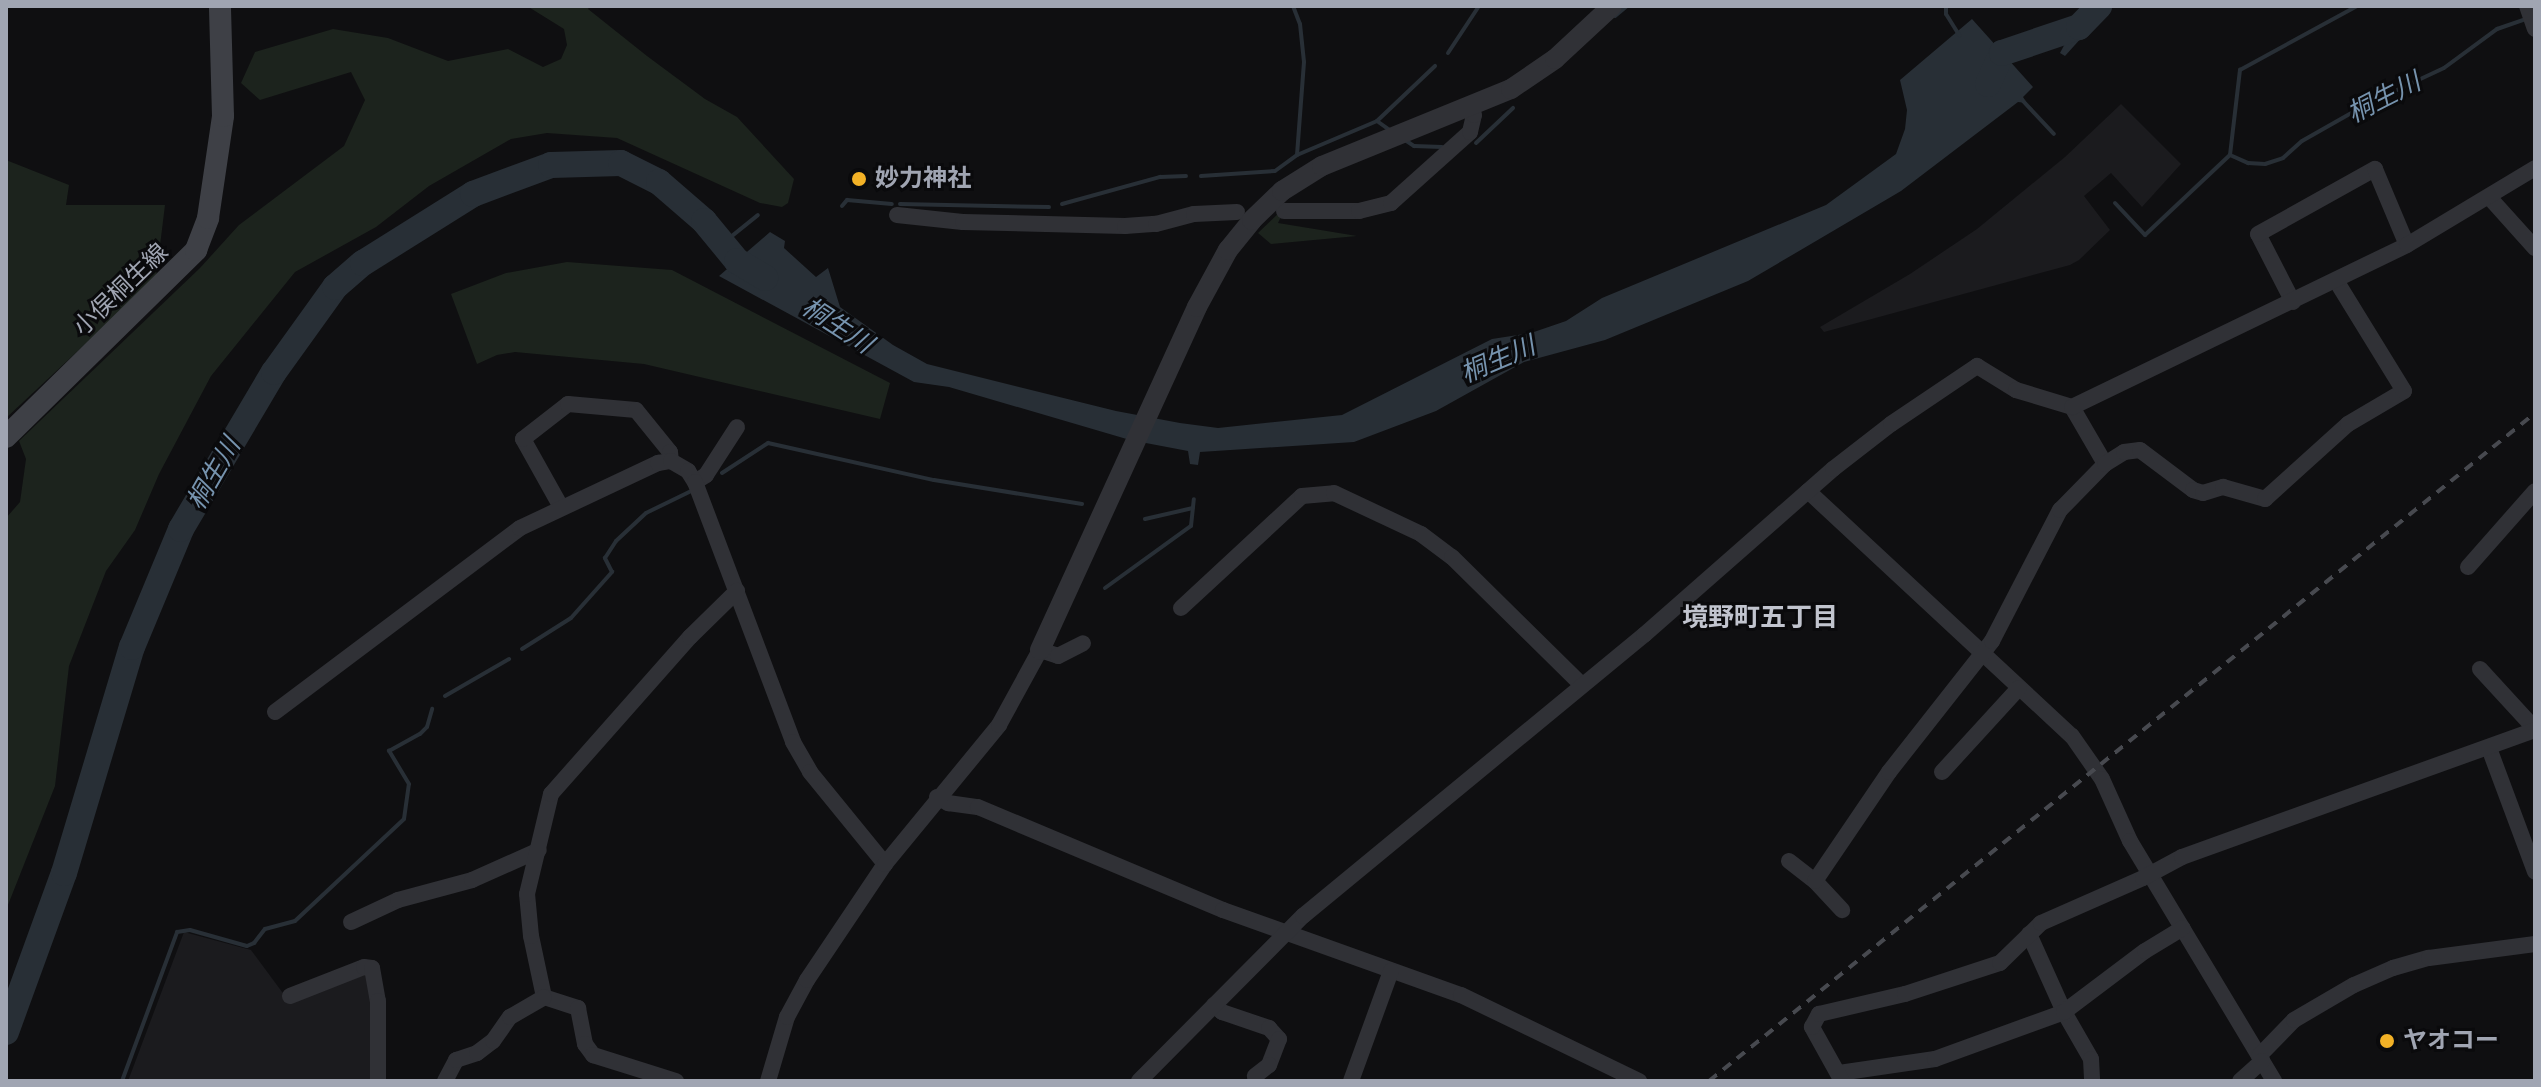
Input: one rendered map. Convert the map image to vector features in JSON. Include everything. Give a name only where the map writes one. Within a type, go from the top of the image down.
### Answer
[{"type":"main road","name":"小俣桐生線","points":[[6,437],[196,250],[208,218],[223,116],[220,6]]},
{"type":"street","points":[[768,1081],[787,1017],[807,980],[885,864],[999,725],[1040,650],[1197,307],[1228,250],[1269,203],[1303,177],[1350,152],[1471,105],[1532,76],[1612,6]]},
{"type":"street","points":[[2527,6],[2535,29]]},
{"type":"street","points":[[1284,211],[1359,211],[1391,203],[1470,132],[1474,115],[1471,105]]},
{"type":"street","points":[[1139,1081],[1287,933],[1808,491],[1891,424],[1977,366],[2029,396],[2072,407],[2213,336],[2337,282],[2407,245],[2535,168]]},
{"type":"street","points":[[2293,302],[2258,234],[2375,169],[2407,245]]},
{"type":"street","points":[[2489,197],[2535,248]]},
{"type":"street","points":[[897,215],[963,222],[1125,226],[1156,224],[1194,214],[1237,212]]},
{"type":"street","points":[[1815,881],[1889,772],[1983,653],[2060,510],[2105,464],[2124,452],[2140,450],[2193,490],[2203,493],[2223,487],[2265,499],[2272,496],[2348,424],[2404,391],[2337,282]]},
{"type":"street","points":[[561,507],[523,439],[568,404],[636,410],[670,452],[671,461]]},
{"type":"street","points":[[2072,407],[2105,464]]},
{"type":"street","points":[[695,482],[706,475],[737,427]]},
{"type":"street","points":[[275,712],[520,528],[561,507],[671,461],[683,467],[695,482],[799,753],[818,783],[885,864]]},
{"type":"street","points":[[1808,491],[1983,653],[2084,752],[2102,779],[2124,830],[2274,1081]]},
{"type":"street","points":[[2468,567],[2535,491]]},
{"type":"street","points":[[1181,608],[1302,496],[1334,493],[1421,534],[1452,557],[1582,685]]},
{"type":"street","points":[[544,997],[531,936],[527,894],[551,794],[690,637],[737,591]]},
{"type":"street","points":[[1040,650],[1064,655],[1083,643]]},
{"type":"street","points":[[2183,928],[2145,951],[2064,1012],[1935,1059],[1840,1077],[1812,1027],[1819,1014],[1905,994],[2000,963],[2029,934],[2058,914],[2150,875],[2182,857],[2535,730],[2480,669]]},
{"type":"street","points":[[1942,772],[2019,688]]},
{"type":"street","points":[[2489,748],[2535,872]]},
{"type":"street","points":[[937,797],[948,803],[978,807],[1223,910],[1461,995],[1639,1081]]},
{"type":"street","points":[[351,922],[398,900],[472,880],[539,850]]},
{"type":"street","points":[[1789,861],[1815,881],[1842,910]]},
{"type":"street","points":[[2029,934],[2064,1012],[2091,1059],[2092,1081]]},
{"type":"street","points":[[2240,1081],[2294,1020],[2354,985],[2393,968],[2429,958],[2535,944]]},
{"type":"street","points":[[290,996],[364,967],[372,968],[378,1001],[378,1081]]},
{"type":"street","points":[[1351,1081],[1391,971]]},
{"type":"street","points":[[445,1081],[456,1060],[477,1053],[493,1041],[510,1017],[544,997],[578,1008],[586,1048],[609,1062],[676,1081]]},
{"type":"street","points":[[1214,1005],[1222,1012],[1269,1028],[1279,1039],[1269,1065],[1255,1076]]},
{"type":"street","points":[[606,1081],[609,1062]]},
{"type":"shaded area","points":[[527,6],[590,6],[588,9],[647,56],[705,99],[737,117],[794,179],[788,203],[782,207],[760,203],[617,138],[547,133],[511,139],[429,186],[376,227],[295,272],[211,376],[159,474],[135,530],[106,571],[69,666],[55,786],[6,910],[6,518],[20,502],[26,459],[19,441],[200,268],[239,225],[344,146],[365,100],[351,72],[260,100],[241,83],[255,52],[333,29],[388,38],[448,61],[508,49],[543,67],[561,59],[567,45],[564,29]]},
{"type":"shaded area","points":[[2121,104],[2181,164],[2142,207],[2111,173],[2084,196],[2110,230],[2079,260],[1824,332],[1820,327],[1910,274],[1977,229],[2065,157]]},
{"type":"shaded area","points":[[6,160],[69,185],[66,205],[165,205],[156,278],[6,418]]},
{"type":"shaded area","points":[[1286,206],[1278,223],[1357,236],[1271,244],[1258,233]]},
{"type":"shaded area","points":[[567,262],[672,270],[890,383],[880,419],[644,364],[515,352],[497,355],[477,364],[451,294],[506,273]]},
{"type":"shaded area","points":[[184,932],[251,950],[288,1000],[363,972],[369,975],[375,999],[373,1081],[128,1081]]},
{"type":"water","points":[[2090,6],[2110,6],[2065,56],[2060,53]]},
{"type":"water","points":[[1972,19],[2033,87],[2023,97],[2027,103],[2018,102],[1901,191],[1748,281],[1605,340],[1524,362],[1436,411],[1354,442],[1200,452],[1198,465],[1190,464],[1188,451],[1130,440],[949,387],[914,382],[719,276],[770,232],[785,241],[784,248],[816,277],[828,268],[840,307],[893,345],[927,364],[1116,411],[1218,428],[1342,415],[1492,339],[1531,333],[1566,321],[1602,298],[1826,205],[1896,154],[1905,129],[1907,110],[1900,80]]},
{"type":"waterway","points":[[1293,6],[1300,24],[1304,62],[1297,155]]},
{"type":"waterway","points":[[1448,53],[1479,6]]},
{"type":"waterway","points":[[1615,16],[1627,6]]},
{"type":"waterway","points":[[1946,6],[1946,14],[1959,35]]},
{"type":"waterway","name":"桐生川","points":[[1988,84],[2002,53],[2079,27],[2099,6]]},
{"type":"waterway","points":[[2115,203],[2145,235],[2230,155],[2240,70],[2357,6]]},
{"type":"waterway","name":"桐生川","points":[[2230,155],[2248,163],[2265,164],[2283,158],[2302,141],[2367,104],[2444,68],[2497,29],[2526,19]]},
{"type":"waterway","points":[[1377,121],[1435,66]]},
{"type":"waterway","points":[[2023,101],[2054,134]]},
{"type":"waterway","points":[[1476,143],[1513,108]]},
{"type":"waterway","points":[[1201,176],[1275,171],[1297,155],[1377,121],[1391,131]]},
{"type":"waterway","points":[[1405,140],[1414,146],[1442,147]]},
{"type":"waterway","name":"桐生川","points":[[6,1032],[64,873],[132,647],[181,529],[274,372],[335,287],[363,263],[473,194],[551,165],[621,163],[659,182],[704,221],[737,261],[765,278]]},
{"type":"waterway","points":[[1062,204],[1160,177],[1186,176]]},
{"type":"waterway","points":[[842,206],[847,200],[892,204]]},
{"type":"waterway","points":[[900,204],[1049,207]]},
{"type":"waterway","points":[[722,244],[758,215]]},
{"type":"waterway","points":[[722,473],[768,443],[934,480],[1082,504]]},
{"type":"waterway","points":[[522,649],[571,618],[612,572],[605,558],[616,541],[646,513],[689,492]]},
{"type":"waterway","points":[[1105,588],[1191,526],[1194,499]]},
{"type":"waterway","points":[[1145,519],[1193,508]]},
{"type":"waterway","points":[[445,696],[509,659]]},
{"type":"waterway","points":[[122,1081],[177,932],[190,930],[247,946],[254,943],[265,929],[295,921],[404,819],[409,784],[389,751],[420,734],[427,727],[432,709]]},
{"type":"railway","points":[[1709,1081],[2535,413]]},
{"type":"place","name":"妙力神社","points":[[859,179]]},
{"type":"place","name":"ヤオコー","points":[[2387,1041]]},
{"type":"district","name":"境野町五丁目","points":[[1760,618]]}]
